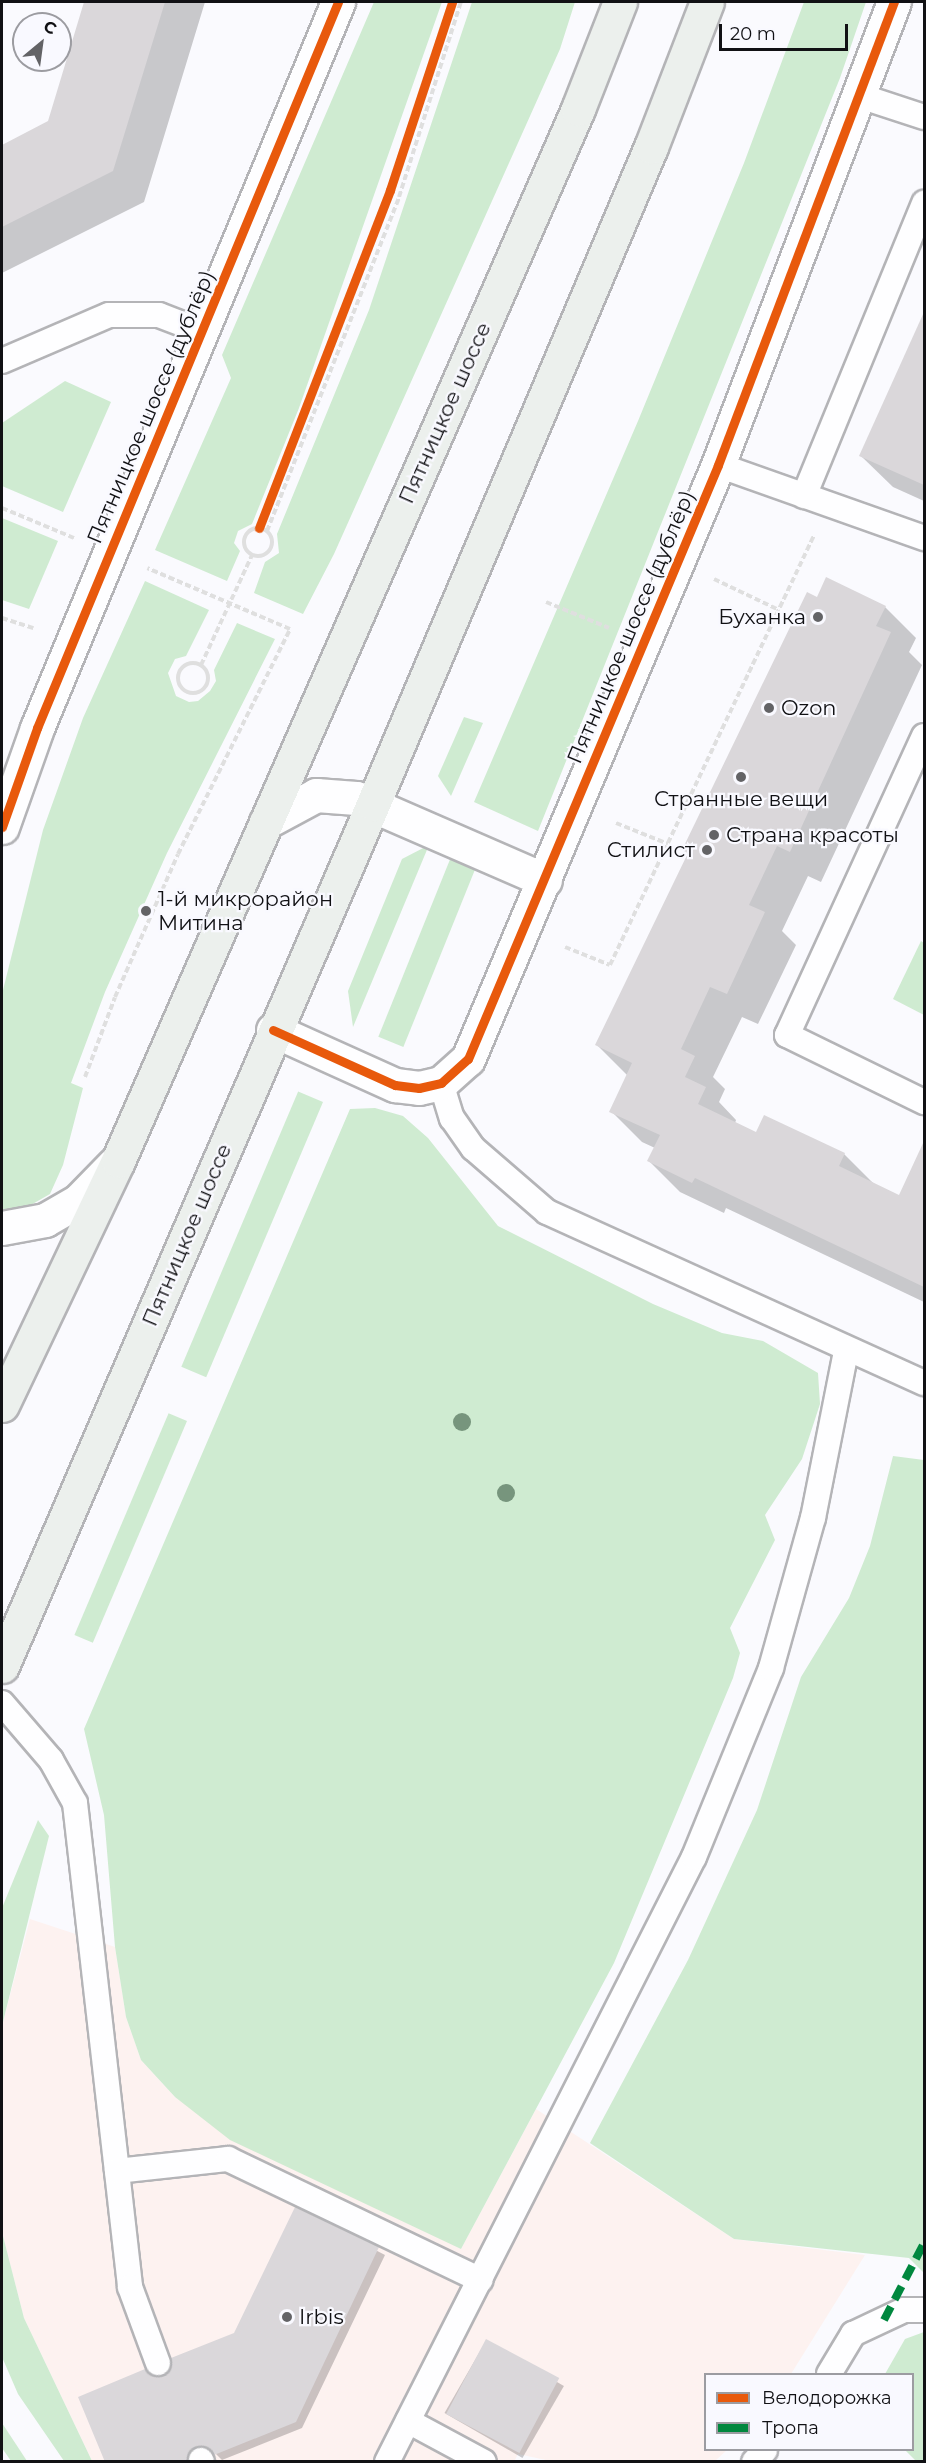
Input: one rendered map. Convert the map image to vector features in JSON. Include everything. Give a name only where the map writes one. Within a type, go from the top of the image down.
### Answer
[{"type":"main road","name":"Пятницкое шоссе","points":[[2,1405],[118,1161],[578,109],[620,2]]},
{"type":"main road","name":"Пятницкое шоссе","points":[[2,1666],[273,1030],[373,804],[651,147],[706,2]]},
{"type":"street","name":"Пятницкое шоссе (дублёр)","points":[[2,827],[7,797],[338,2]]},
{"type":"street","name":"Пятницкое шоссе (дублёр)","points":[[441,1083],[456,1072],[475,1045],[545,880],[718,465],[894,2]]},
{"type":"street","points":[[266,822],[316,795],[335,794],[373,804],[545,880]]},
{"type":"street","points":[[273,1030],[395,1085],[419,1088],[441,1083]]},
{"type":"street","points":[[2,1228],[45,1220],[71,1205],[118,1161]]},
{"type":"lane","points":[[860,96],[924,117]]},
{"type":"lane","points":[[804,496],[924,203]]},
{"type":"lane","points":[[2,361],[109,315],[159,315],[202,332]]},
{"type":"lane","points":[[718,465],[924,538]]},
{"type":"lane","points":[[924,736],[787,1035],[924,1102]]},
{"type":"lane","points":[[441,1083],[452,1118],[473,1148],[547,1212],[846,1351],[924,1383]]},
{"type":"lane","points":[[387,2462],[694,1857],[771,1668],[813,1518],[846,1351]]},
{"type":"lane","points":[[2,1703],[51,1760],[75,1803],[130,2287],[158,2363]]},
{"type":"lane","points":[[117,2171],[228,2159],[480,2280]]},
{"type":"lane","points":[[830,2373],[853,2334],[904,2310],[924,2310]]},
{"type":"lane","points":[[408,2421],[484,2462]]},
{"type":"path","points":[[263,530],[390,190],[452,2]]},
{"type":"path","points":[[263,530],[399,196],[461,2]]},
{"type":"path","points":[[566,947],[610,965],[828,505]]},
{"type":"path","points":[[2,508],[78,539]]},
{"type":"path","points":[[249,530],[263,530],[272,540],[270,550],[262,556],[252,555],[245,548],[244,539],[249,530]]},
{"type":"path","points":[[201,665],[183,666],[180,684],[186,691],[204,689],[208,681],[201,665],[252,555]]},
{"type":"path","points":[[86,1077],[116,997],[178,854],[290,629],[147,568]]},
{"type":"path","points":[[714,579],[779,610]]},
{"type":"path","points":[[546,602],[615,631]]},
{"type":"path","points":[[2,618],[33,628]]},
{"type":"path","points":[[616,823],[668,844]]},
{"type":"shaded area","points":[[30,1919],[115,1947],[126,2017],[141,2060],[175,2097],[461,2249],[536,2109],[734,2239],[865,2255],[792,2373],[704,2373],[704,2451],[726,2451],[715,2461],[555,2462],[518,2454],[514,2462],[92,2461],[24,2318],[2,2232],[2,2026]]},
{"type":"green space","points":[[374,2],[442,2],[299,408],[252,524],[238,531],[234,543],[240,551],[227,581],[155,550],[231,378],[222,355]]},
{"type":"green space","points":[[472,2],[575,2],[560,49],[334,554],[303,614],[254,593],[265,562],[279,553],[277,534],[369,310]]},
{"type":"green space","points":[[804,2],[866,2],[840,78],[538,831],[474,802],[638,421],[744,163]]},
{"type":"green space","points":[[65,381],[111,402],[63,512],[2,486],[2,423]]},
{"type":"green space","points":[[2,518],[58,541],[29,609],[2,600]]},
{"type":"green space","points":[[145,581],[209,610],[186,656],[175,659],[168,673],[176,696],[189,702],[198,701],[210,691],[216,681],[214,670],[237,623],[275,639],[167,853],[105,992],[71,1083],[83,1088],[63,1165],[50,1194],[22,1210],[2,1213],[2,994],[43,830],[83,718]]},
{"type":"green space","points":[[464,717],[483,723],[451,796],[438,776]]},
{"type":"green space","points":[[429,845],[353,1027],[348,991],[402,859]]},
{"type":"green space","points":[[451,857],[476,867],[403,1047],[378,1037]]},
{"type":"green space","points":[[921,941],[924,943],[924,1015],[893,999]]},
{"type":"green space","points":[[298,1091],[323,1102],[206,1377],[181,1367]]},
{"type":"green space","points":[[375,1108],[403,1116],[428,1138],[498,1226],[653,1304],[722,1333],[763,1341],[818,1373],[820,1404],[802,1459],[765,1515],[775,1540],[730,1628],[740,1653],[733,1678],[614,1963],[461,2249],[230,2140],[175,2097],[141,2060],[126,2017],[115,1947],[104,1815],[84,1729],[350,1109]]},
{"type":"green space","points":[[169,1413],[187,1421],[93,1643],[74,1635]]},
{"type":"green space","points":[[893,1456],[924,1460],[924,2273],[909,2258],[734,2239],[590,2143],[688,1960],[757,1810],[801,1677],[849,1598],[870,1546]]},
{"type":"green space","points":[[38,1820],[49,1836],[2,2026],[2,1908]]},
{"type":"green space","points":[[2,2232],[24,2318],[92,2461],[64,2461],[18,2394],[2,2357]]},
{"type":"green space","points":[[924,2332],[924,2461],[916,2461],[906,2451],[914,2451],[914,2373],[886,2373],[905,2339]]},
{"type":"green space","points":[[2,2423],[27,2461],[11,2461],[2,2448]]},
{"type":"building","points":[[84,2],[165,2],[113,171],[2,227],[2,145],[48,121],[63,72],[72,72],[72,42]]},
{"type":"building","points":[[924,312],[924,485],[859,456]]},
{"type":"building","points":[[826,577],[886,606],[876,626],[891,632],[790,852],[777,846],[749,905],[765,912],[727,994],[710,987],[681,1049],[695,1056],[685,1077],[706,1087],[698,1104],[756,1132],[764,1115],[845,1153],[839,1166],[899,1195],[924,1141],[924,1287],[695,1178],[692,1183],[647,1161],[660,1135],[609,1112],[632,1063],[595,1045],[688,853],[682,850],[807,592],[817,597]]},
{"type":"building","points":[[295,2207],[379,2247],[296,2422],[214,2455],[208,2448],[195,2447],[187,2462],[105,2462],[78,2397],[145,2369],[155,2377],[163,2376],[172,2366],[171,2358],[234,2333]]},
{"type":"building","points":[[486,2339],[559,2378],[519,2453],[446,2414]]},
{"type":"marked path","points":[[884,2320],[924,2243]]},
{"type":"cycle path","points":[[2,827],[37,728],[338,2]]},
{"type":"cycle path","points":[[259,528],[390,190],[452,2]]},
{"type":"cycle path","points":[[273,1030],[395,1085],[419,1088],[441,1083],[468,1059],[718,465],[894,2]]},
{"type":"place","name":"Буханка","points":[[818,617]]},
{"type":"place","name":"Ozon","points":[[769,708]]},
{"type":"place","name":"Странные вещи","points":[[741,777]]},
{"type":"place","name":"Страна красоты","points":[[714,835]]},
{"type":"place","name":"Стилист","points":[[707,850]]},
{"type":"place","name":"1-й микрорайон Митина","points":[[146,911]]},
{"type":"place","name":"Irbis","points":[[287,2317]]}]
